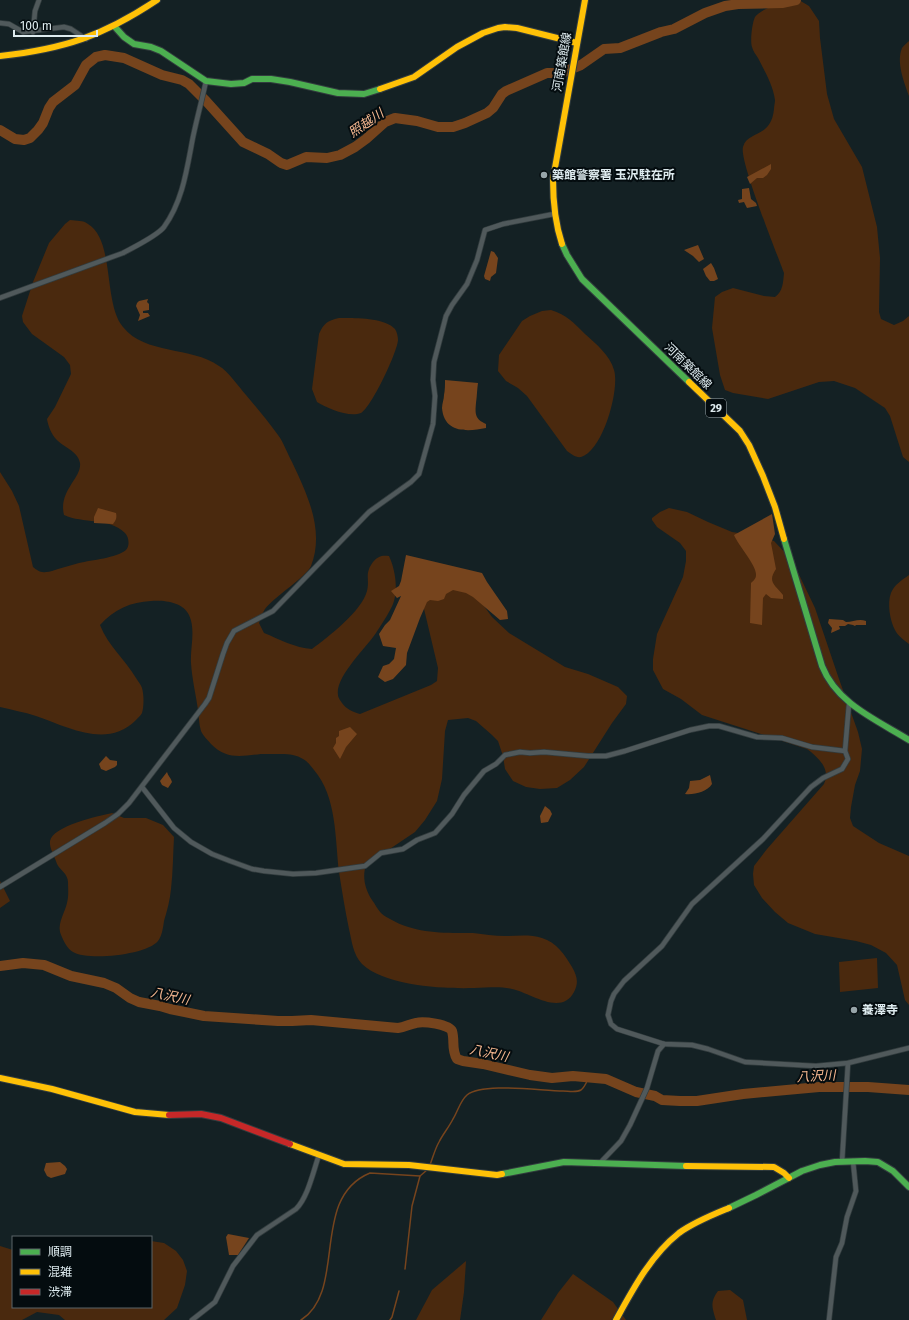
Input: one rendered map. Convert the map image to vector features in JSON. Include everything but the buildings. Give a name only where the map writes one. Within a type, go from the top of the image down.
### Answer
[{"type":"street","points":[[33,32],[35,11],[39,0]]},
{"type":"street","points":[[0,56],[51,50],[86,39],[115,27],[157,0]]},
{"type":"street","name":"河南築館線","points":[[585,0],[553,179],[552,198],[554,214],[558,235],[562,245],[582,279],[740,431],[751,448],[760,467],[779,521],[822,666],[829,681],[838,694],[849,704],[909,740]]},
{"type":"street","points":[[0,23],[9,24],[23,32],[33,32],[64,27],[71,29],[86,39]]},
{"type":"street","points":[[115,27],[124,37],[134,44],[151,47],[161,51],[206,81],[231,84],[244,83],[252,79],[271,79],[338,93],[364,94],[414,77],[458,47],[483,33],[498,28],[517,28],[577,44]]},
{"type":"street","points":[[0,298],[123,253],[142,244],[164,228],[179,202],[206,81]]},
{"type":"street","points":[[0,887],[118,814],[142,787],[209,698],[225,648],[234,631],[273,611],[368,512],[412,482],[419,474],[432,424],[435,396],[433,380],[434,362],[446,316],[467,284],[477,260],[485,230],[503,224],[554,214]]},
{"type":"street","points":[[849,704],[845,751],[848,759],[842,769],[824,778],[811,787],[762,839],[692,904],[662,946],[624,981],[614,994],[608,1016],[610,1024],[617,1029],[664,1044],[692,1045],[708,1049],[745,1062],[816,1066],[848,1063],[909,1048]]},
{"type":"street","points":[[142,787],[174,828],[191,842],[212,854],[252,869],[293,874],[316,873],[365,866],[381,853],[404,849],[417,840],[435,833],[452,814],[464,795],[484,771],[496,764],[504,755],[520,752],[544,752],[606,756],[625,752],[690,730],[709,726],[719,726],[757,737],[782,738],[812,747],[845,751]]},
{"type":"street","points":[[601,1162],[608,1157],[621,1141],[630,1125],[647,1088],[658,1051],[664,1044]]},
{"type":"street","points":[[842,1162],[848,1063]]},
{"type":"street","points":[[0,1078],[52,1089],[135,1112],[161,1115],[201,1114],[221,1118],[344,1164],[425,1166],[497,1175],[564,1162],[601,1162],[738,1168],[774,1167],[784,1173],[788,1178]]},
{"type":"street","points":[[192,1320],[215,1302],[233,1266],[257,1235],[300,1205],[319,1155]]},
{"type":"street","points":[[829,1320],[836,1257],[842,1243],[847,1217],[856,1191],[853,1161]]},
{"type":"street","points":[[616,1320],[640,1277],[671,1240],[694,1223],[758,1195],[803,1171],[829,1163],[873,1161],[884,1165],[893,1171],[909,1187]]},
{"type":"shaded area","points":[[799,0],[809,6],[819,21],[827,94],[834,119],[862,167],[877,227],[880,258],[879,312],[881,319],[894,325],[903,321],[909,316],[909,462],[903,457],[890,416],[885,408],[855,388],[834,381],[819,382],[768,399],[733,393],[725,390],[720,375],[712,328],[715,297],[722,292],[733,288],[764,296],[775,297],[780,292],[783,283],[784,273],[752,188],[743,155],[743,147],[750,138],[764,130],[769,125],[772,119],[775,101],[771,84],[751,45],[752,28],[755,17],[769,8],[789,1]]},
{"type":"shaded area","points":[[909,41],[909,96],[901,72],[900,54],[902,48]]},
{"type":"shaded area","points":[[771,164],[771,169],[767,175],[763,178],[757,178],[750,184],[747,177]]},
{"type":"shaded area","points":[[749,188],[751,199],[757,206],[747,208],[744,202],[739,203],[738,200],[742,199],[742,189]]},
{"type":"shaded area","points":[[70,220],[82,221],[88,224],[96,232],[102,243],[106,257],[113,303],[117,316],[123,327],[132,336],[143,342],[195,355],[222,368],[233,379],[274,430],[282,441],[292,462],[312,512],[316,539],[315,553],[308,571],[269,604],[264,611],[259,623],[264,633],[293,645],[312,649],[344,623],[359,607],[367,591],[370,566],[378,557],[389,556],[395,578],[396,590],[394,601],[376,633],[346,671],[341,680],[338,688],[338,696],[346,707],[360,714],[431,685],[437,681],[438,668],[420,592],[456,578],[481,602],[492,617],[509,633],[565,667],[588,674],[618,687],[627,696],[626,704],[584,767],[570,780],[557,788],[540,789],[526,787],[513,781],[505,769],[503,756],[498,741],[492,735],[476,721],[468,718],[448,720],[445,731],[442,779],[437,801],[425,820],[415,832],[366,865],[364,874],[368,892],[382,914],[410,928],[430,932],[473,933],[501,936],[533,936],[542,938],[552,943],[566,958],[576,976],[576,988],[568,999],[553,1003],[512,989],[493,987],[447,988],[415,985],[385,977],[362,964],[355,952],[351,939],[339,872],[334,818],[322,781],[309,764],[293,755],[229,755],[217,749],[204,736],[200,726],[192,669],[191,621],[189,615],[182,607],[173,603],[162,601],[137,603],[123,607],[105,619],[100,625],[107,639],[132,671],[142,688],[144,700],[142,713],[125,729],[113,733],[87,733],[32,715],[0,707],[0,472],[12,491],[19,506],[33,567],[39,571],[49,572],[79,563],[110,557],[122,553],[126,550],[128,544],[125,533],[119,528],[104,523],[71,518],[64,515],[64,499],[78,474],[80,463],[79,459],[73,452],[54,437],[47,419],[55,407],[71,374],[70,365],[64,357],[32,334],[23,322],[22,316],[33,282],[49,243]]},
{"type":"shaded area","points":[[698,245],[704,259],[699,262],[684,250]]},
{"type":"shaded area","points":[[491,251],[494,252],[498,258],[496,273],[491,277],[490,281],[485,279],[484,276]]},
{"type":"shaded area","points":[[711,263],[718,279],[714,281],[710,281],[703,269]]},
{"type":"shaded area","points":[[148,299],[147,302],[149,304],[149,310],[143,311],[143,313],[148,313],[150,316],[138,321],[140,315],[136,306],[137,303]]},
{"type":"shaded area","points":[[551,310],[570,319],[606,355],[614,370],[615,379],[612,404],[603,432],[589,452],[581,457],[575,456],[567,451],[527,396],[518,388],[506,381],[498,371],[499,355],[522,321],[542,311]]},
{"type":"shaded area","points":[[339,318],[368,319],[384,322],[395,329],[398,336],[397,347],[383,380],[371,401],[361,413],[350,414],[338,412],[326,407],[317,402],[312,389],[319,334],[326,323]]},
{"type":"shaded area","points":[[445,380],[478,383],[476,416],[486,424],[486,428],[464,430],[458,429],[447,422],[442,408]]},
{"type":"shaded area","points":[[98,508],[116,513],[116,519],[113,524],[94,523],[94,517]]},
{"type":"shaded area","points":[[669,508],[687,512],[732,532],[758,536],[774,541],[792,560],[815,608],[858,732],[862,749],[860,771],[855,785],[851,807],[850,818],[853,826],[879,843],[909,856],[909,1005],[905,1000],[897,965],[886,953],[871,945],[815,934],[788,923],[762,898],[754,885],[754,866],[824,784],[826,771],[820,760],[807,749],[702,715],[681,699],[663,689],[653,670],[653,659],[657,634],[683,577],[686,561],[686,551],[680,543],[657,527],[652,520],[652,518],[660,512]]},
{"type":"shaded area","points":[[772,514],[775,534],[771,543],[776,569],[773,573],[772,580],[783,595],[783,599],[771,598],[766,594],[763,598],[762,625],[750,623],[751,583],[756,578],[756,571],[734,535]]},
{"type":"shaded area","points":[[406,555],[482,573],[507,611],[508,619],[500,620],[473,597],[466,593],[453,590],[446,594],[444,599],[438,601],[430,600],[427,602],[420,618],[407,653],[406,665],[393,679],[385,682],[378,677],[383,666],[389,664],[394,659],[396,648],[383,646],[379,634],[390,620],[401,596],[397,598],[391,591],[399,586]]},
{"type":"shaded area","points":[[909,575],[909,644],[899,636],[895,630],[890,617],[889,607],[892,590],[898,583]]},
{"type":"shaded area","points":[[829,619],[843,620],[846,622],[863,620],[866,621],[866,625],[855,626],[848,624],[845,626],[839,626],[840,629],[831,633],[832,628],[828,623]]},
{"type":"shaded area","points":[[350,727],[357,734],[346,747],[340,759],[333,748],[336,743],[336,738],[339,736],[339,731]]},
{"type":"shaded area","points":[[106,756],[110,760],[117,761],[117,765],[106,771],[101,769],[99,764]]},
{"type":"shaded area","points":[[167,772],[172,782],[168,788],[162,785],[160,781]]},
{"type":"shaded area","points":[[710,775],[712,784],[710,787],[704,791],[685,794],[689,788],[690,781],[700,780]]},
{"type":"shaded area","points":[[545,806],[552,814],[548,822],[541,823],[540,816]]},
{"type":"shaded area","points":[[112,813],[124,818],[146,818],[163,825],[174,837],[171,893],[162,932],[158,941],[152,946],[142,950],[117,955],[81,955],[73,952],[69,948],[63,940],[60,932],[61,921],[68,900],[68,879],[57,864],[51,850],[50,841],[53,836],[67,826]]},
{"type":"shaded area","points":[[0,881],[10,901],[0,908]]},
{"type":"shaded area","points":[[877,958],[878,988],[840,992],[839,962]]},
{"type":"shaded area","points":[[60,1162],[67,1169],[65,1174],[51,1178],[47,1176],[44,1170],[46,1163]]},
{"type":"shaded area","points":[[228,1234],[249,1238],[238,1255],[229,1255],[226,1237]]},
{"type":"shaded area","points":[[152,1241],[164,1243],[176,1251],[183,1260],[187,1271],[185,1285],[177,1308],[164,1320],[65,1320],[59,1315],[37,1312],[22,1320],[0,1320],[0,1246],[12,1250],[12,1308],[152,1308]]},
{"type":"shaded area","points":[[466,1261],[460,1320],[416,1320],[432,1290]]},
{"type":"shaded area","points":[[573,1274],[613,1302],[626,1320],[541,1320],[558,1293]]},
{"type":"shaded area","points":[[730,1290],[743,1300],[747,1320],[716,1320],[713,1308],[714,1298],[718,1291]]},
{"type":"waterway","name":"照越川","points":[[0,130],[15,139],[24,140],[30,138],[43,123],[53,102],[75,85],[86,65],[96,57],[105,55],[124,58],[162,75],[182,80],[189,84],[243,142],[287,165],[306,157],[327,158],[340,155],[366,139],[385,122],[395,118],[417,121],[438,127],[453,127],[465,123],[487,113],[493,108],[502,94],[506,91],[547,73],[561,73],[581,65],[604,49],[620,48],[661,32],[674,29],[705,13],[725,6],[738,4],[782,3],[796,0]]},
{"type":"waterway","name":"八沢川","points":[[0,966],[23,963],[44,965],[71,976],[104,983],[116,988],[130,998],[139,1002],[204,1016],[278,1021],[311,1020],[398,1028],[419,1022],[436,1024],[446,1027],[452,1031],[454,1052],[457,1059],[530,1075],[552,1078],[573,1076],[606,1079],[636,1092],[655,1096],[662,1100],[697,1101],[743,1094],[819,1087],[868,1087],[909,1090]]},
{"type":"waterway","points":[[430,1165],[442,1136],[467,1095],[475,1091],[499,1088],[572,1092],[581,1090],[589,1077]]},
{"type":"waterway","points":[[405,1269],[412,1206],[420,1176],[427,1170]]},
{"type":"waterway","points":[[301,1320],[315,1306],[323,1288],[334,1223],[340,1202],[351,1185],[370,1173],[420,1176]]},
{"type":"waterway","points":[[390,1320],[399,1291]]},
{"type":"traffic: fast","points":[[115,27],[124,37],[134,44],[151,47],[161,51],[206,81],[231,84],[244,83],[252,79],[271,79],[338,93],[364,94],[380,89]]},
{"type":"traffic: fast","points":[[562,244],[582,279],[689,382]]},
{"type":"traffic: fast","points":[[784,539],[822,666],[829,679],[837,691],[859,710],[909,740]]},
{"type":"traffic: fast","points":[[502,1174],[564,1162],[686,1166]]},
{"type":"traffic: fast","points":[[729,1208],[802,1171],[835,1162],[878,1162],[893,1171],[909,1187]]},
{"type":"traffic: slow","points":[[0,56],[64,45],[82,39],[119,23],[157,0]]},
{"type":"traffic: slow","points":[[562,244],[555,212],[553,179],[585,0]]},
{"type":"traffic: slow","points":[[380,89],[414,77],[457,47],[483,33],[498,28],[517,28],[577,43]]},
{"type":"traffic: slow","points":[[689,382],[740,431],[749,445],[775,507],[784,539]]},
{"type":"traffic: slow","points":[[0,1078],[52,1089],[135,1112],[169,1115]]},
{"type":"traffic: slow","points":[[290,1144],[344,1164],[409,1165],[497,1175],[502,1174]]},
{"type":"traffic: slow","points":[[686,1166],[774,1167],[789,1178]]},
{"type":"traffic: slow","points":[[616,1320],[643,1273],[669,1242],[691,1225],[729,1208]]},
{"type":"traffic: jam","points":[[169,1115],[201,1114],[221,1118],[290,1144]]},
{"type":"place","name":"築館警察署 玉沢駐在所","points":[[544,175]]},
{"type":"place","name":"養澤寺","points":[[854,1010]]}]
